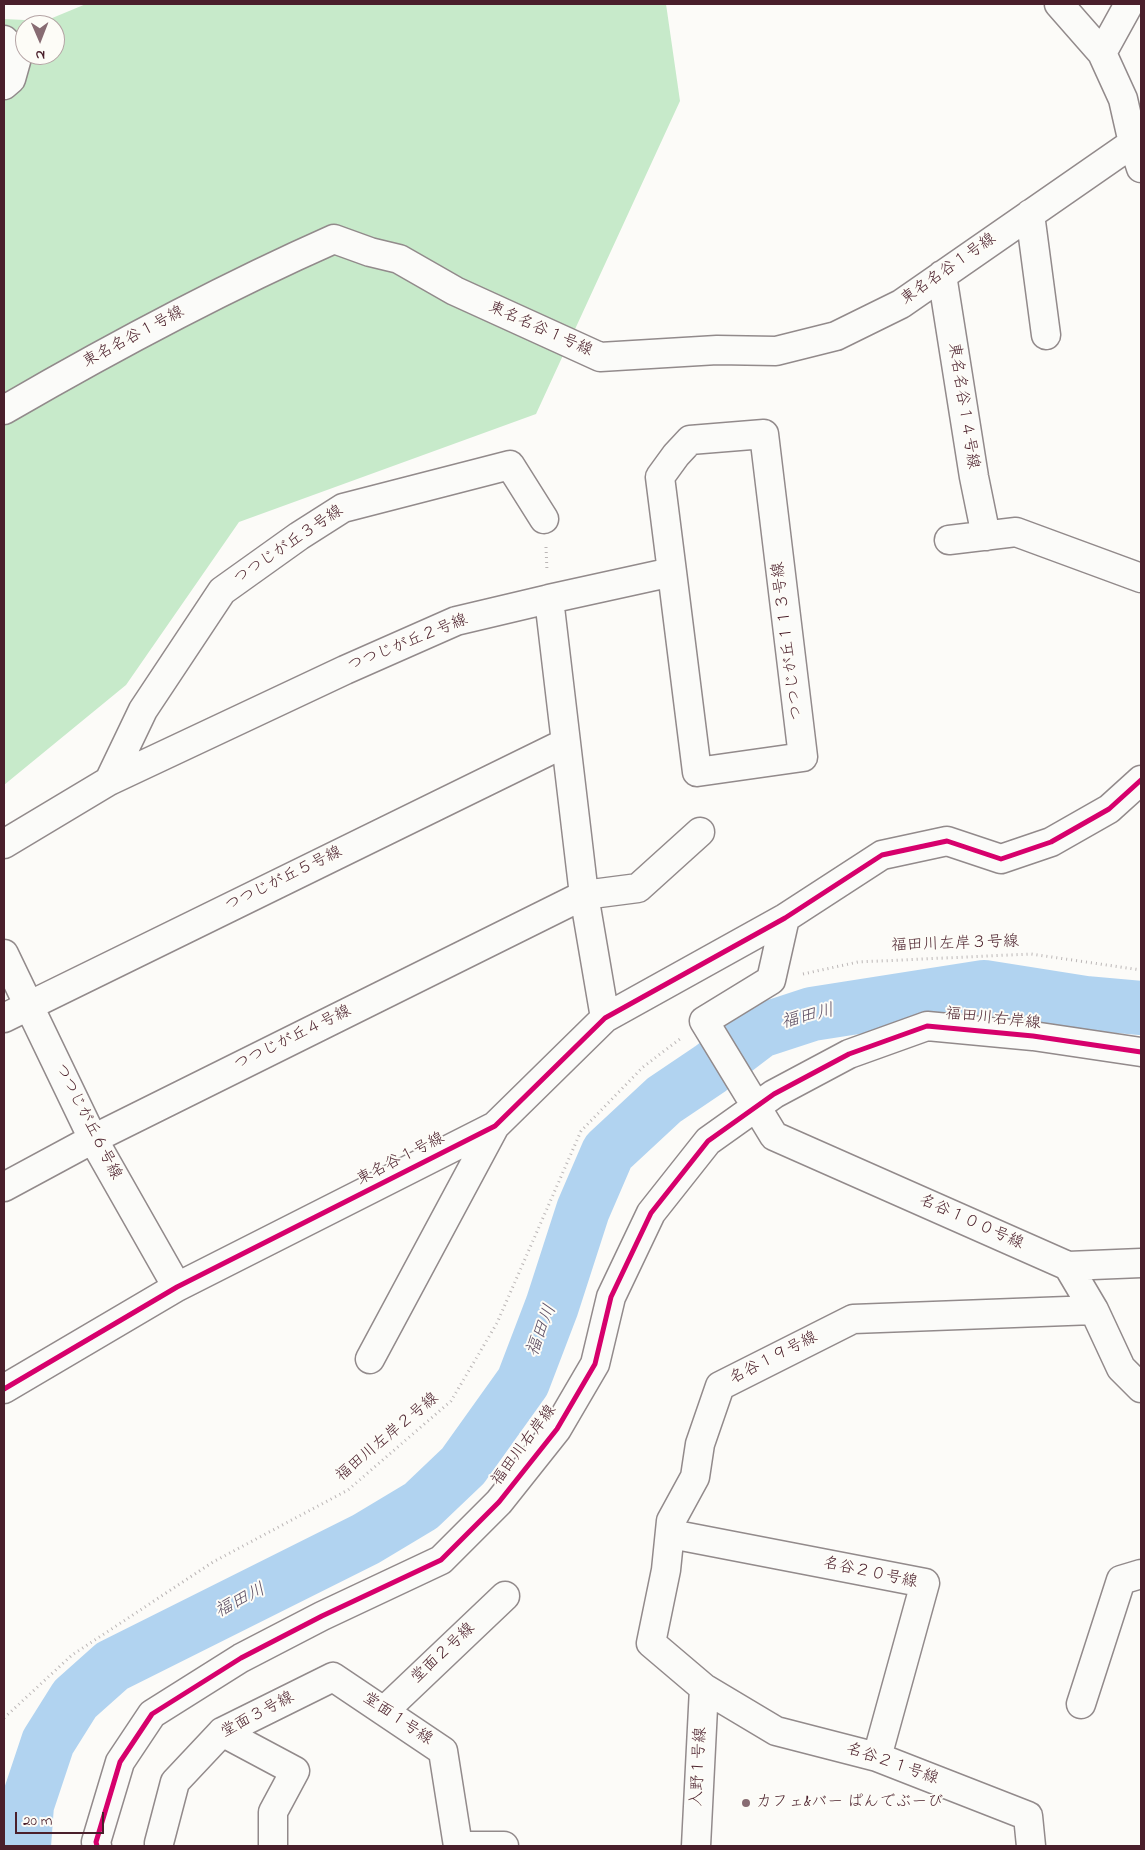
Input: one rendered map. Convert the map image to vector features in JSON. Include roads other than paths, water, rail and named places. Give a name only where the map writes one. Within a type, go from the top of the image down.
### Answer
[{"type":"street","points":[[1059,4],[1102,53],[1123,99],[1141,168]]},
{"type":"street","points":[[1102,53],[1129,4]]},
{"type":"street","points":[[4,40],[18,54],[11,79],[4,85]]},
{"type":"street","name":"東名名谷１号線","points":[[4,410],[88,361],[242,281],[334,239],[370,252],[399,259],[455,291],[600,357],[717,350],[776,351],[836,336],[901,304],[1133,143]]},
{"type":"street","points":[[1030,214],[1046,335]]},
{"type":"street","name":"東名名谷１４号線","points":[[942,276],[974,477],[986,536]]},
{"type":"street","name":"つつじが丘１１３号線","points":[[764,434],[803,757],[697,772],[672,572],[660,478],[690,440],[764,434]]},
{"type":"street","name":"つつじが丘３号線","points":[[109,781],[143,710],[222,591],[343,508],[510,465],[544,519]]},
{"type":"street","points":[[949,540],[1016,532],[1141,578]]},
{"type":"street","points":[[605,1018],[584,895],[565,743],[550,599],[672,572]]},
{"type":"street","name":"つつじが丘２号線","points":[[4,844],[109,781],[345,670],[456,621],[550,599]]},
{"type":"street","name":"つつじが丘５号線","points":[[4,1018],[565,743]]},
{"type":"street","name":"東名谷１号線","points":[[4,1389],[177,1287],[495,1126],[605,1018],[785,918],[882,855],[947,842],[1001,859],[1051,842],[1109,809],[1141,780]]},
{"type":"street","name":"つつじが丘４号線","points":[[4,1187],[93,1139],[584,895],[638,888],[700,832]]},
{"type":"street","points":[[757,1107],[704,1021],[771,980],[785,918]]},
{"type":"street","name":"つつじが丘６号線","points":[[4,954],[93,1139],[177,1287]]},
{"type":"street","name":"福田川右岸線","points":[[97,1846],[96,1842],[120,1762],[152,1714],[241,1658],[322,1616],[441,1560],[499,1502],[557,1429],[595,1364],[611,1297],[651,1213],[708,1141],[774,1094],[849,1054],[926,1026],[1033,1036],[1141,1052]]},
{"type":"street","name":"名谷１００号線","points":[[757,1107],[774,1136],[1068,1266]]},
{"type":"street","points":[[370,1359],[495,1126]]},
{"type":"street","points":[[1141,1263],[1068,1266],[1094,1310],[1121,1368],[1141,1388]]},
{"type":"street","name":"名谷１９号線","points":[[651,1643],[666,1570],[671,1521],[695,1477],[700,1444],[720,1386],[854,1320],[1094,1310]]},
{"type":"street","name":"名谷２０号線","points":[[671,1534],[925,1583],[877,1756]]},
{"type":"street","points":[[1081,1704],[1121,1580],[1141,1574]]},
{"type":"street","name":"堂面２号線","points":[[384,1711],[505,1596]]},
{"type":"street","name":"名谷２１号線","points":[[651,1643],[704,1688],[776,1731],[877,1756],[1028,1816],[1031,1846]]},
{"type":"street","name":"堂面１号線","points":[[333,1677],[442,1751],[458,1846],[504,1846]]},
{"type":"street","name":"堂面３号線","points":[[159,1846],[175,1782],[222,1732],[333,1677]]},
{"type":"street","name":"入野１号線","points":[[696,1846],[704,1688]]},
{"type":"street","points":[[222,1732],[295,1771],[273,1812],[273,1846]]},
{"type":"waterway","name":"福田川","points":[[24,1846],[27,1805],[48,1742],[75,1699],[112,1666],[366,1539],[421,1506],[463,1466],[523,1382],[552,1306],[583,1210],[608,1152],[664,1100],[710,1069],[760,1031],[812,1014],[984,987],[1085,1003],[1141,1008]]},
{"type":"place","name":"カフェ&バー ぱんでぶーび","points":[[746,1803]]}]
